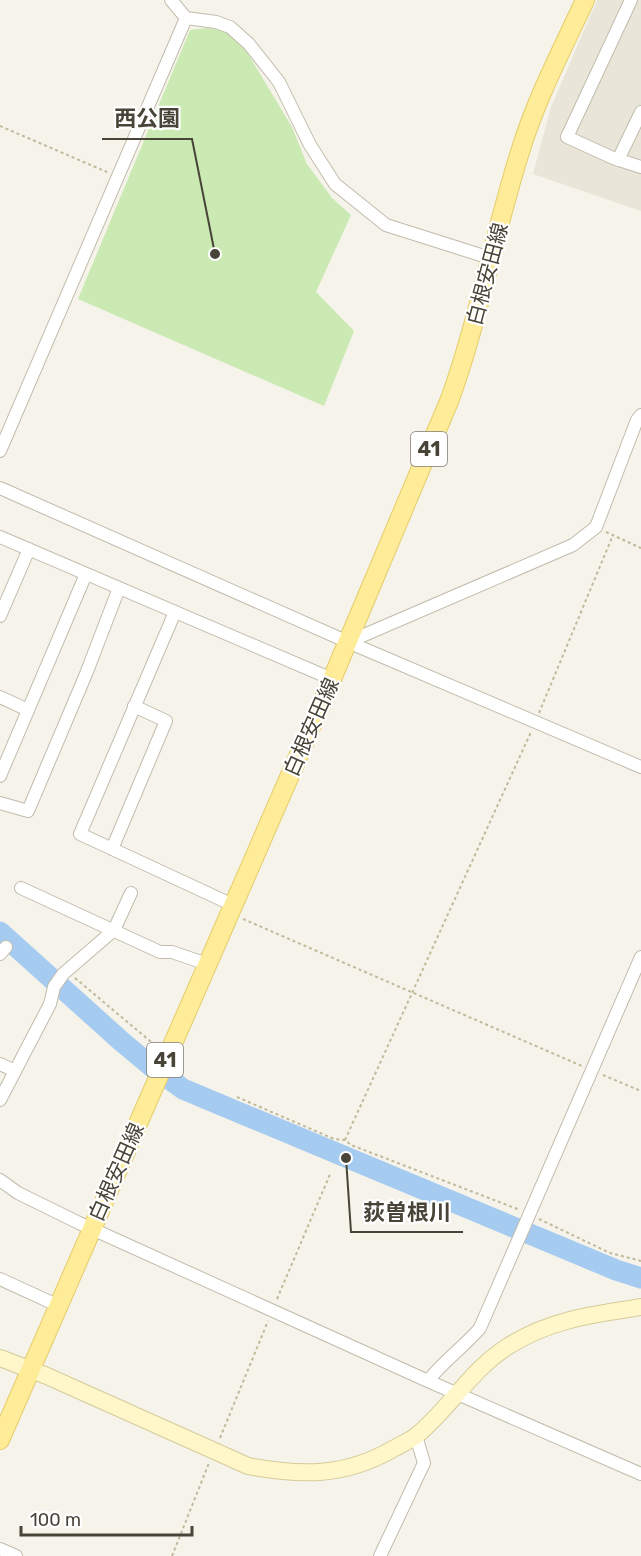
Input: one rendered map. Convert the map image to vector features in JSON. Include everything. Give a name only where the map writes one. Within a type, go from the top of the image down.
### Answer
[{"type":"main road","name":"白根安田線","points":[[1,1435],[332,680],[450,399],[466,354],[520,150],[542,94],[585,0]]},
{"type":"street","points":[[171,0],[186,18],[216,22],[230,27],[249,44],[279,82],[310,145],[335,184],[386,225],[491,254]]},
{"type":"street","points":[[631,0],[567,137],[618,160],[641,167]]},
{"type":"street","points":[[0,451],[186,18]]},
{"type":"street","points":[[618,160],[641,112]]},
{"type":"street","points":[[348,642],[573,545],[596,527],[637,420],[641,415]]},
{"type":"street","points":[[0,488],[348,642],[641,767]]},
{"type":"street","points":[[0,537],[332,680]]},
{"type":"street","points":[[0,616],[29,549]]},
{"type":"street","points":[[0,776],[86,574]]},
{"type":"street","points":[[0,803],[28,811],[86,674],[119,588]]},
{"type":"street","points":[[175,612],[80,834],[231,909]]},
{"type":"street","points":[[0,697],[28,710]]},
{"type":"street","points":[[112,849],[166,721],[134,706]]},
{"type":"street","points":[[21,888],[160,952],[172,952],[207,964]]},
{"type":"street","points":[[0,1100],[50,1004],[54,987],[64,973],[114,930],[131,893]]},
{"type":"street","points":[[428,1381],[480,1328],[641,957]]},
{"type":"street","points":[[0,1064],[15,1071]]},
{"type":"street","points":[[0,1180],[18,1193],[91,1228],[457,1394],[641,1474]]},
{"type":"street","points":[[0,1279],[59,1306]]},
{"type":"street","points":[[0,1358],[47,1376],[248,1466],[308,1474],[349,1469],[386,1453],[416,1436],[468,1380],[507,1347],[548,1326],[587,1315],[641,1307]]},
{"type":"street","points":[[380,1556],[424,1463],[416,1436]]},
{"type":"street","points":[[0,1549],[16,1556]]},
{"type":"path","points":[[0,126],[117,177]]},
{"type":"path","points":[[345,1140],[536,721],[613,535],[641,548]]},
{"type":"path","points":[[231,909],[413,992],[641,1091]]},
{"type":"path","points":[[64,973],[167,1056]]},
{"type":"path","points":[[237,1096],[334,1139],[345,1140],[351,1145],[610,1252],[641,1261]]},
{"type":"path","points":[[171,1556],[331,1172]]},
{"type":"shaded area","points":[[597,0],[641,0],[641,211],[533,174],[551,107]]},
{"type":"green space","points":[[207,28],[226,31],[247,52],[292,127],[307,164],[332,198],[351,215],[316,292],[354,331],[324,406],[78,299],[190,30]]},
{"type":"waterway","points":[[0,932],[121,1041],[183,1089],[616,1270],[641,1278]]},
{"type":"place","name":"西公園","points":[[215,254]]},
{"type":"place","name":"荻曽根川","points":[[346,1158]]}]
